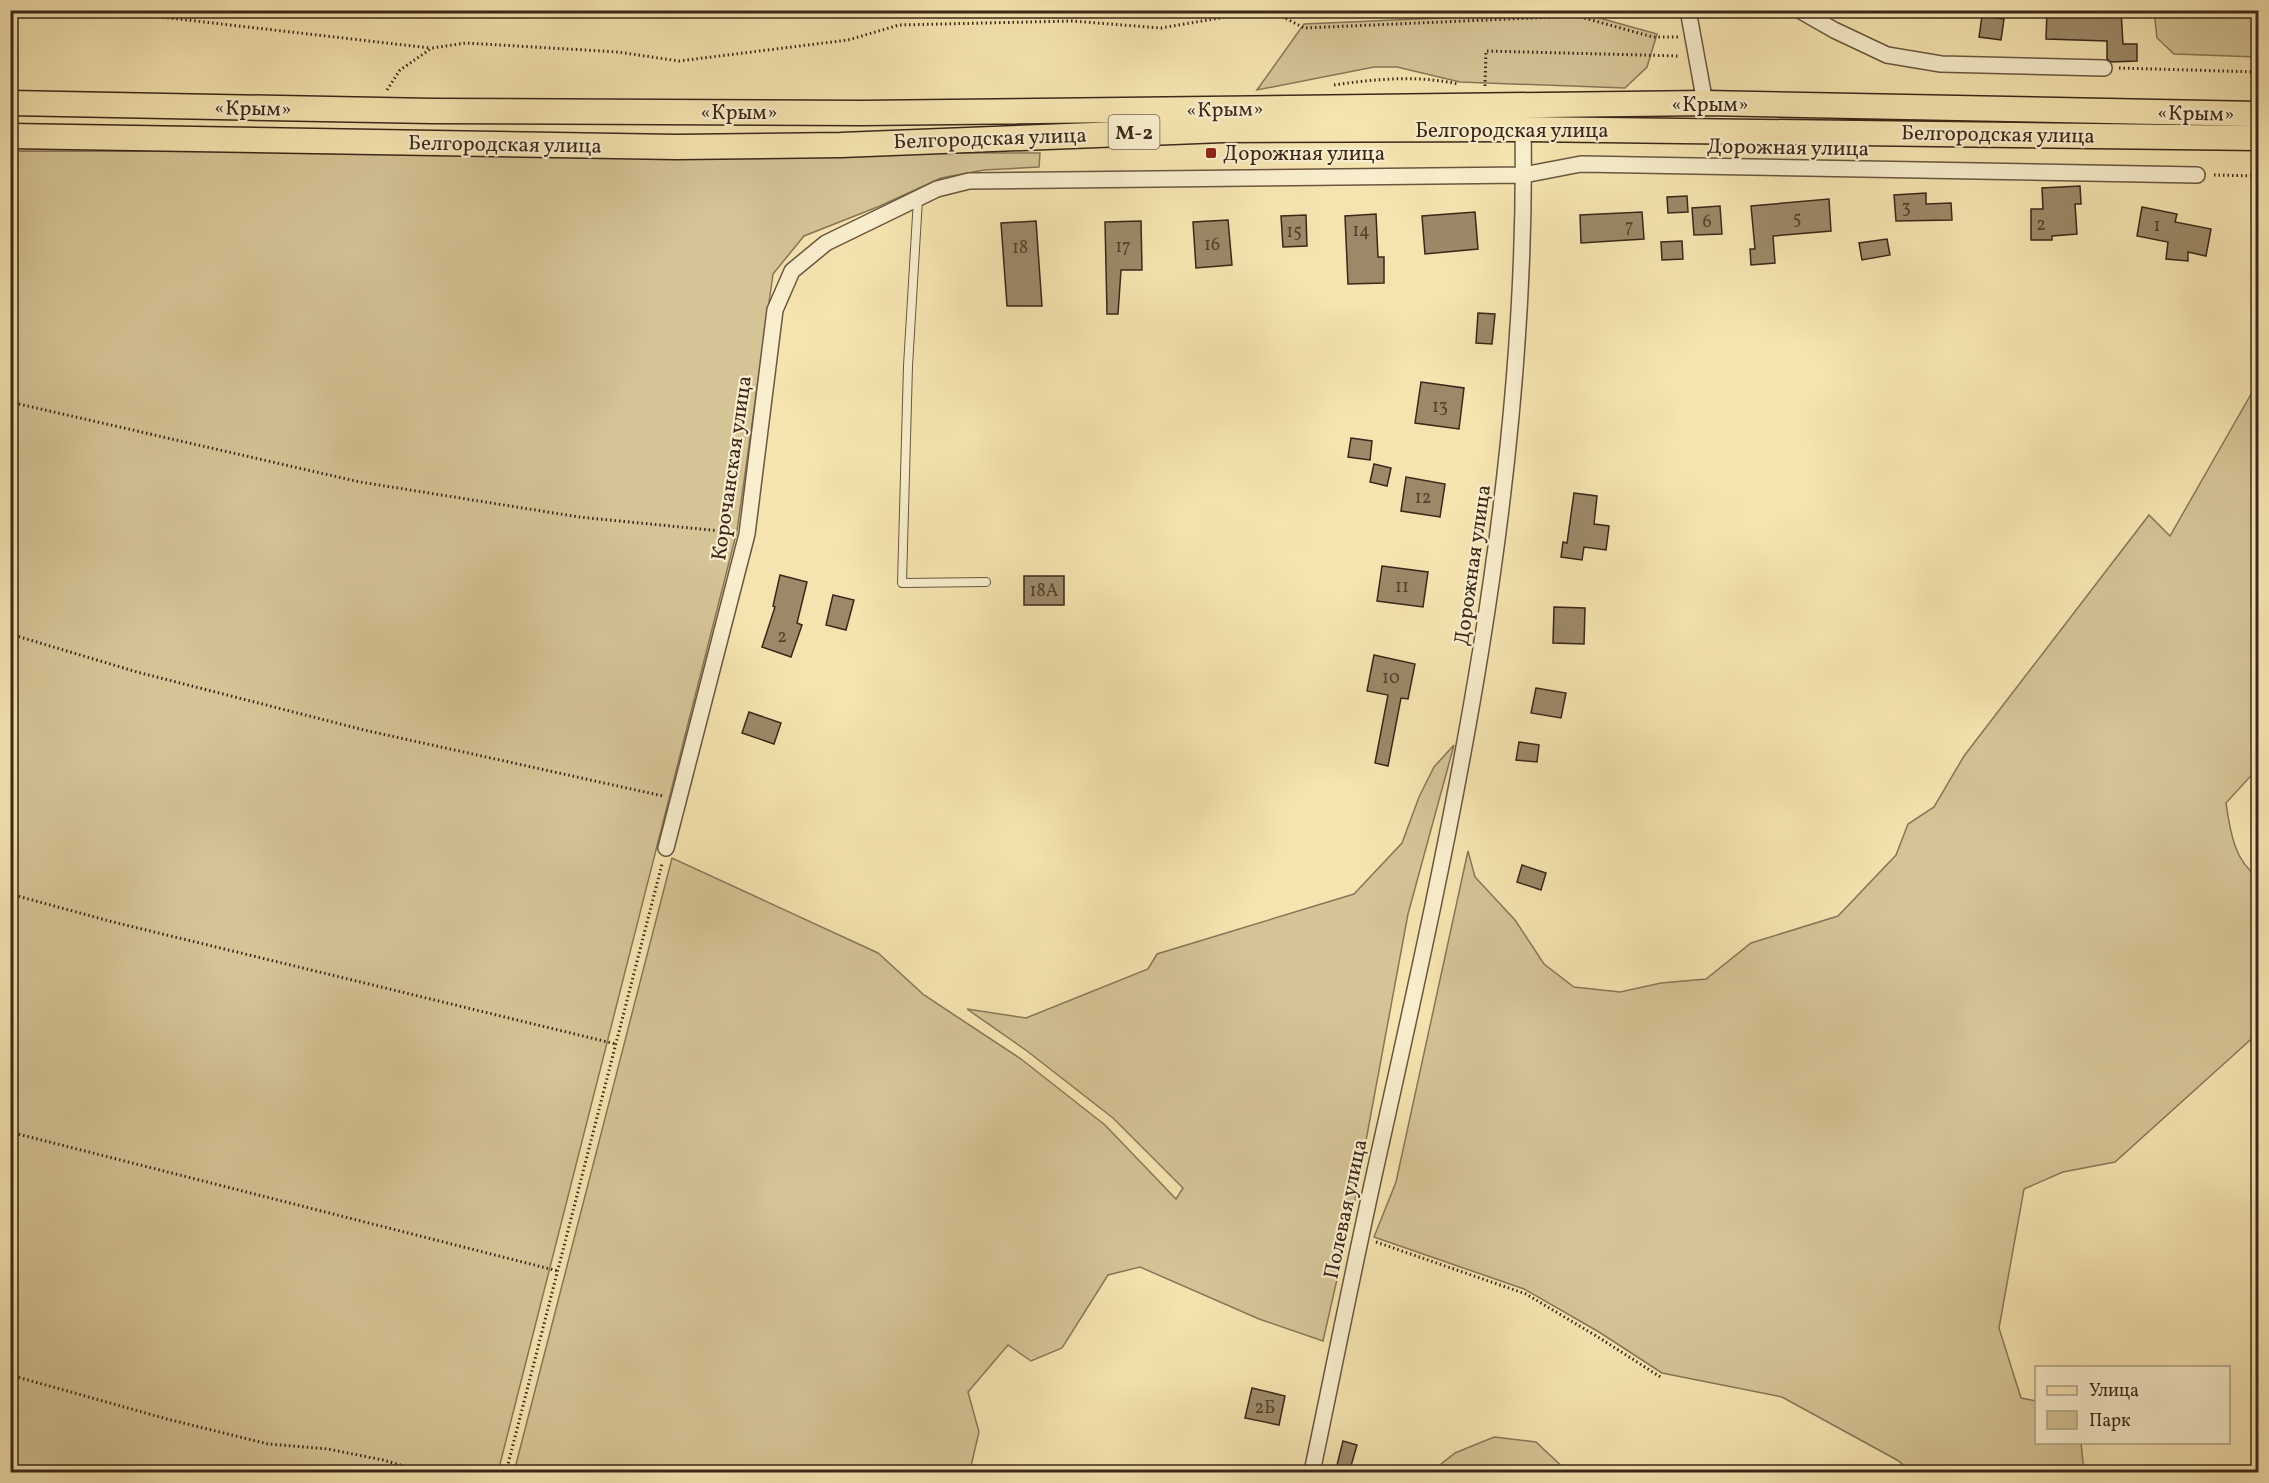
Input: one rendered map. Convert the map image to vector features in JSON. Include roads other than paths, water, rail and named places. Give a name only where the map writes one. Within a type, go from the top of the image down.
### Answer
[{"type":"main road","name":"«Крым»","points":[[10,103],[368,110],[873,113],[1705,103],[2259,114]]},
{"type":"main road","points":[[362,141],[368,110]]},
{"type":"main road","name":"Белгородская улица","points":[[10,136],[677,147],[841,145],[1223,130],[1523,129],[2259,138]]},
{"type":"street","points":[[1688,10],[1705,103]]},
{"type":"street","points":[[1799,10],[1834,30],[1887,55],[1941,64],[2104,68]]},
{"type":"street","name":"Дорожная улица","points":[[1423,956],[1466,745],[1488,614],[1511,427],[1523,242],[1523,129]]},
{"type":"street","name":"Дорожная улица","points":[[918,199],[937,189],[969,181],[1524,175],[1581,164],[2197,175]]},
{"type":"street","name":"Корочанская улица","points":[[666,848],[747,534],[775,310],[792,271],[826,243],[918,199]]},
{"type":"street","name":"Полевая улица","points":[[1312,1473],[1360,1237],[1423,956]]},
{"type":"lane","points":[[918,199],[908,366],[902,583],[986,582]]},
{"type":"place","name":"Дорожная улица","points":[[1211,153]]}]
